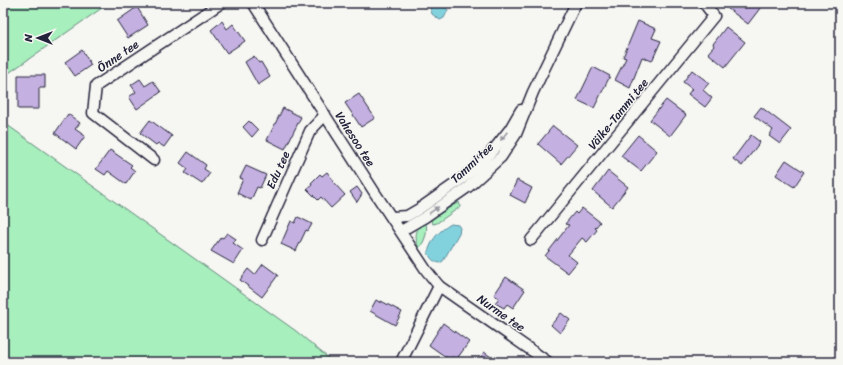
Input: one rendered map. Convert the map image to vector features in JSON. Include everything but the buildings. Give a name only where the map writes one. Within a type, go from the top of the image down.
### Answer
[{"type":"street","name":"Õnne tee","points":[[154,160],[93,113],[96,86],[221,3]]},
{"type":"street","name":"Vahesoo tee","points":[[253,3],[426,270],[439,286]]},
{"type":"street","name":"Tammi tee","points":[[401,231],[425,217],[468,187],[501,157],[516,134],[533,92],[576,3]]},
{"type":"street","name":"Väike-Tammi tee","points":[[531,240],[714,16],[704,3]]},
{"type":"street","name":"Tammi tee","points":[[392,217],[407,216],[462,180],[495,148],[510,129],[533,92]]},
{"type":"street","name":"Edu tee","points":[[262,240],[310,130],[325,115]]},
{"type":"street","points":[[401,362],[439,286]]},
{"type":"street","name":"Nurme tee","points":[[439,286],[548,362]]},
{"type":"green space","points":[[3,3],[109,3],[3,77]]},
{"type":"green space","points":[[3,122],[296,331],[333,362],[3,362]]},
{"type":"green space","points":[[459,202],[460,207],[437,223],[433,224],[430,219]]},
{"type":"green space","points":[[425,221],[427,228],[426,235],[419,248],[416,241],[416,233]]},
{"type":"water","points":[[432,3],[441,3],[448,10],[444,18],[440,20],[432,14],[430,7]]},
{"type":"water","points":[[451,224],[458,225],[460,228],[459,233],[443,261],[440,263],[435,262],[428,252],[430,247],[436,235]]}]
